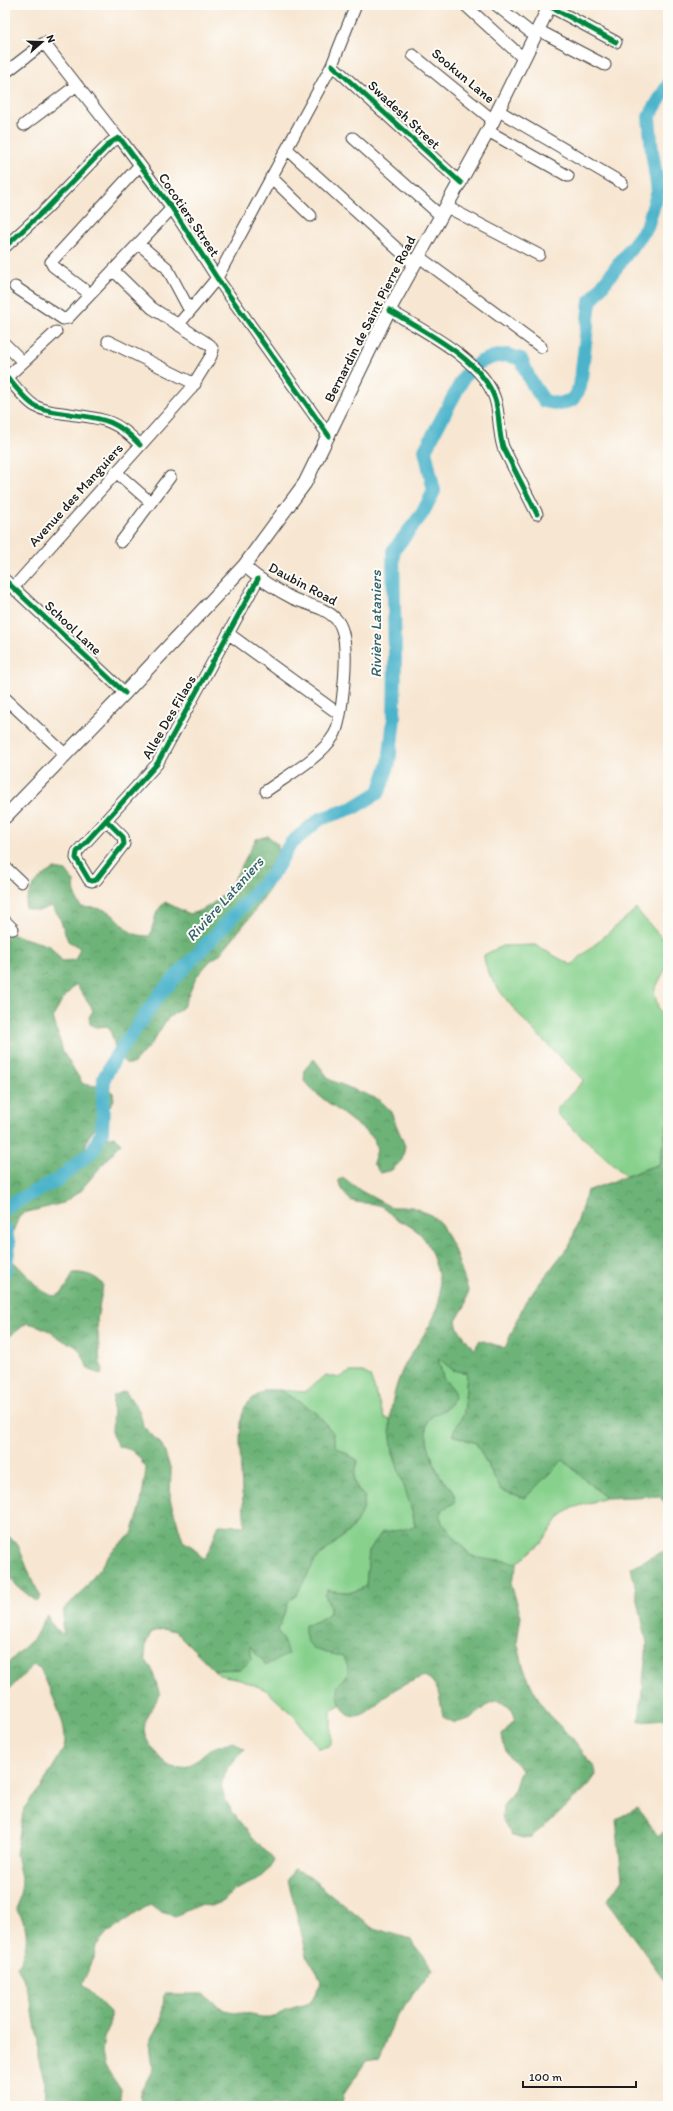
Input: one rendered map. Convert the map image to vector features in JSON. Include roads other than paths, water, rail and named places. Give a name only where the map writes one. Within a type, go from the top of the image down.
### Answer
[{"type":"main road","name":"Bernardin de Saint Pierre Road","points":[[5,817],[66,755],[244,566],[305,483],[389,310],[461,183],[494,121],[550,6]]},
{"type":"street","points":[[114,271],[152,308],[166,318],[179,324],[217,278],[332,65],[356,5]]},
{"type":"street","points":[[465,5],[524,59]]},
{"type":"street","points":[[496,5],[536,33],[604,65]]},
{"type":"street","points":[[550,6],[616,42]]},
{"type":"street","name":"Cocotiers Street","points":[[5,73],[44,44],[140,165],[172,208],[217,278],[329,436]]},
{"type":"street","name":"Sookun Lane","points":[[413,55],[494,121]]},
{"type":"street","name":"Swadesh Street","points":[[332,65],[461,183]]},
{"type":"street","points":[[24,125],[77,85]]},
{"type":"street","points":[[494,121],[568,176]]},
{"type":"street","points":[[494,121],[622,183]]},
{"type":"street","points":[[5,246],[47,208],[110,143],[118,138]]},
{"type":"street","points":[[353,138],[444,211],[539,255]]},
{"type":"street","points":[[287,149],[416,260],[541,347]]},
{"type":"street","points":[[90,294],[53,266],[51,262],[140,165]]},
{"type":"street","points":[[271,177],[312,216]]},
{"type":"street","points":[[15,287],[64,319],[68,318],[172,208]]},
{"type":"street","points":[[139,244],[167,268],[190,311]]},
{"type":"street","points":[[389,310],[467,359],[480,372],[494,397],[503,447],[537,514]]},
{"type":"street","name":"Avenue des Manguiers","points":[[13,588],[192,387],[213,350],[210,345],[179,324]]},
{"type":"street","points":[[56,332],[6,378],[35,406],[46,410],[106,420],[117,424],[128,432],[140,445]]},
{"type":"street","points":[[108,341],[192,387]]},
{"type":"street","points":[[5,344],[22,362]]},
{"type":"street","points":[[116,472],[150,502]]},
{"type":"street","points":[[121,542],[170,477]]},
{"type":"street","name":"Daubin Road","points":[[244,566],[258,579],[293,598],[328,612],[337,620],[342,630],[345,650],[339,714],[335,734],[321,750],[266,791]]},
{"type":"street","name":"Allee Des Filaos","points":[[106,821],[123,837],[124,844],[96,880],[89,880],[76,858],[77,852],[157,764],[258,579]]},
{"type":"street","name":"School Lane","points":[[5,580],[125,693]]},
{"type":"street","points":[[229,634],[339,714]]},
{"type":"street","points":[[5,698],[66,755]]},
{"type":"street","points":[[5,867],[21,882]]},
{"type":"waterway","name":"Rivière Lataniers","points":[[5,1209],[13,1203],[59,1179],[93,1150],[102,1132],[104,1078],[116,1056],[160,994],[274,872],[290,844],[320,819],[355,807],[379,792],[389,763],[394,718],[395,660],[393,551],[422,514],[434,491],[425,450],[465,375],[480,362],[493,357],[507,355],[521,359],[530,380],[544,401],[559,404],[572,400],[580,387],[590,302],[647,227],[658,191],[649,117],[668,85]]},
{"type":"waterway","name":"Rivière Lataniers","points":[[5,1229],[9,1246],[5,1270]]}]
